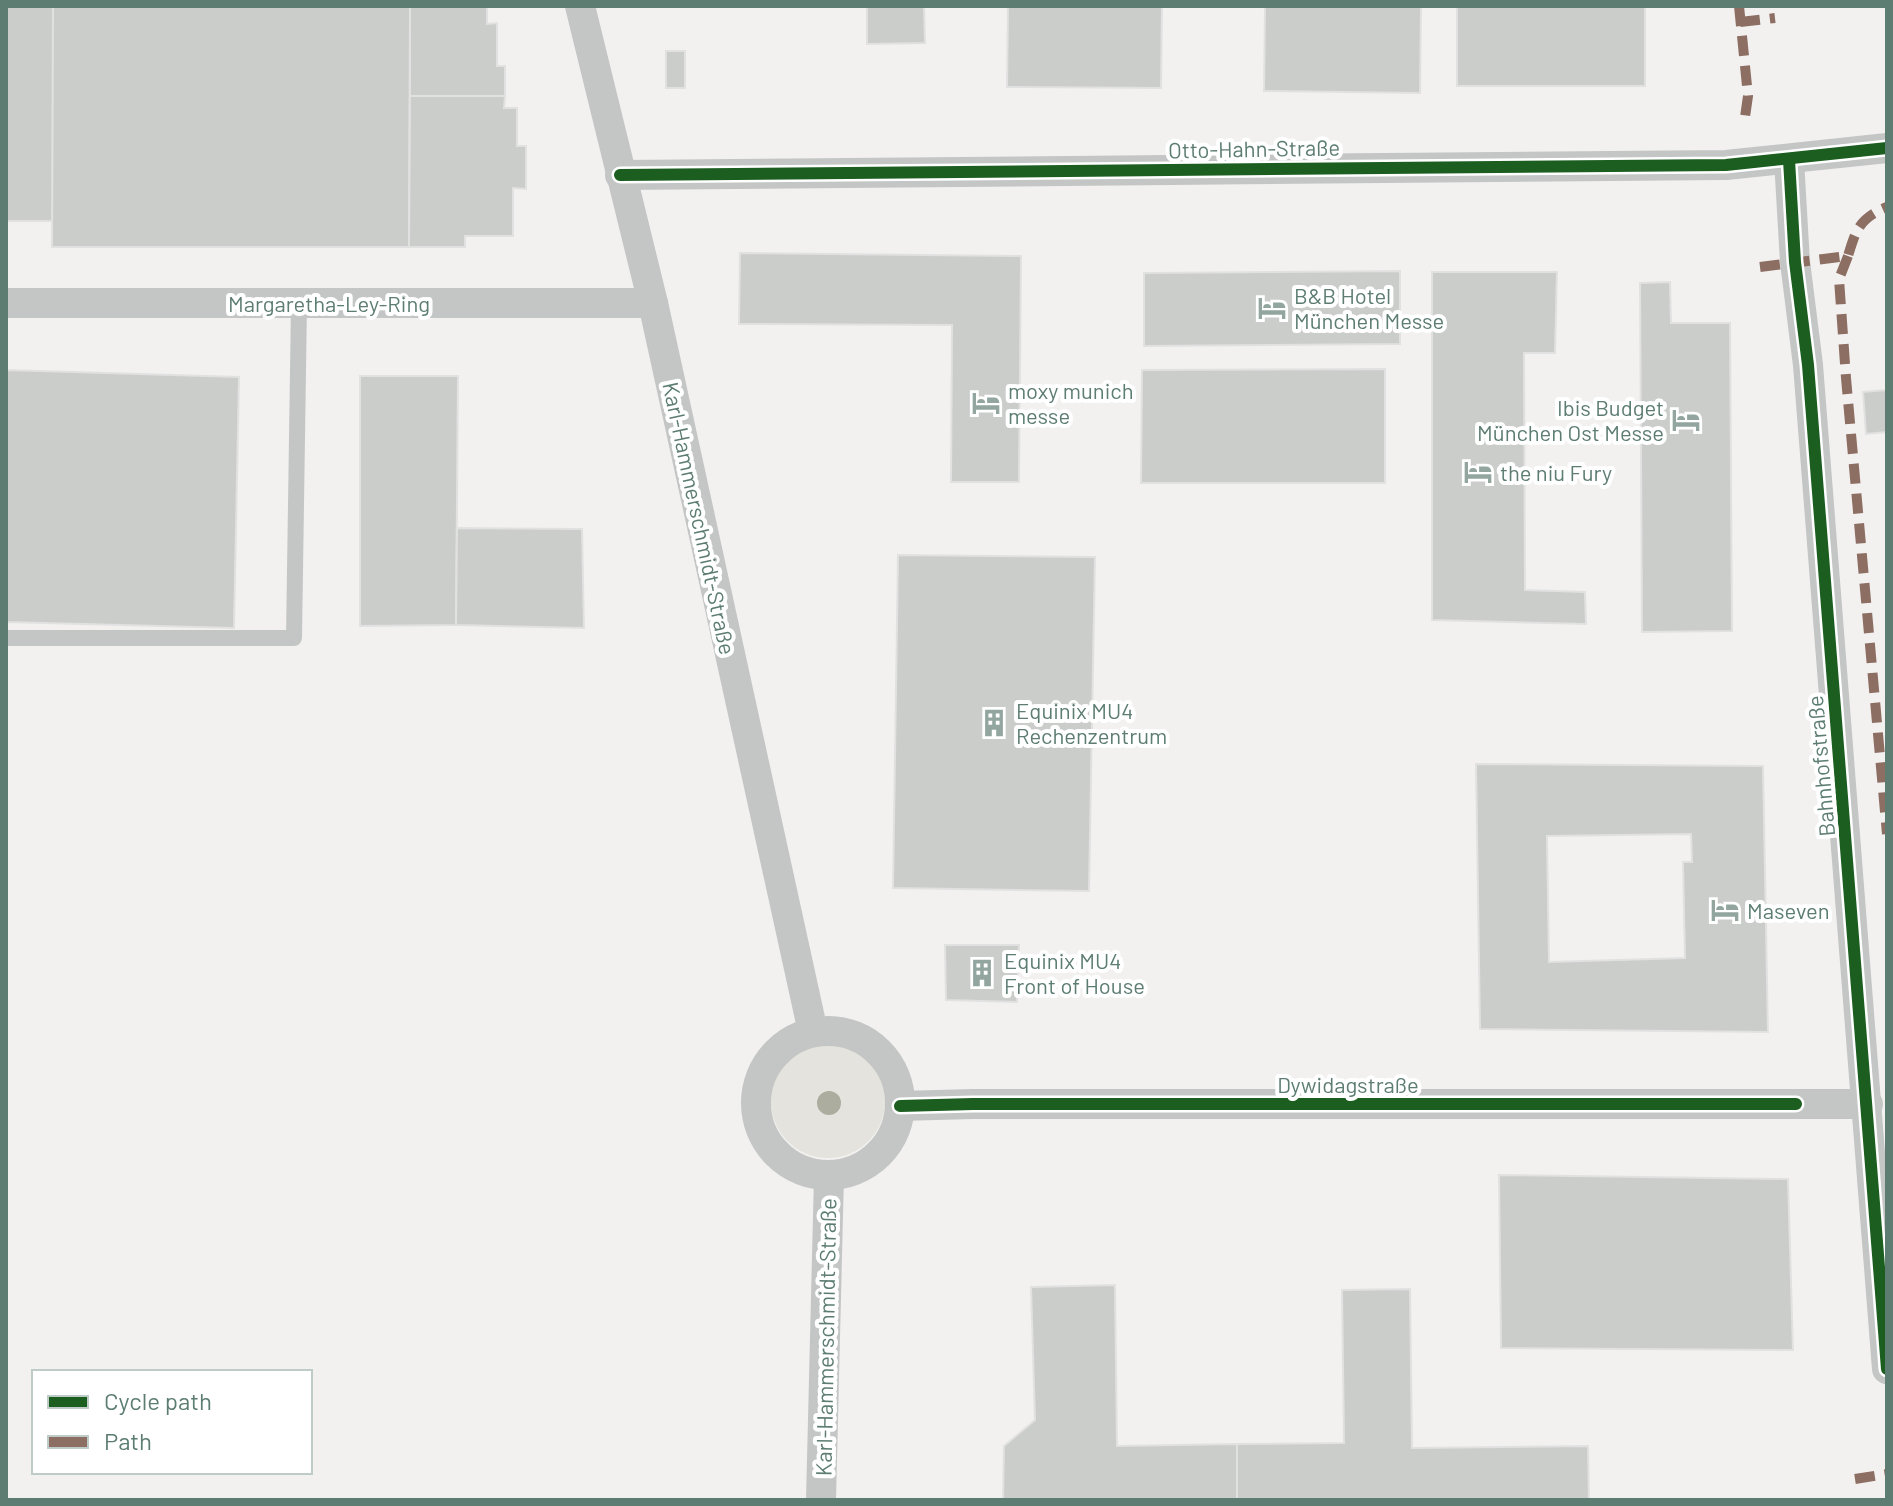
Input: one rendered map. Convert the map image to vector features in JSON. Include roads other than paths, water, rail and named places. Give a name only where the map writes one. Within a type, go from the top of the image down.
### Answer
[{"type":"street","name":"Karl-Hammerschmidt-Straße","points":[[580,6],[653,303],[813,1032],[796,1038],[769,1061],[761,1076],[756,1111],[765,1136],[780,1157],[795,1167],[829,1175],[850,1171],[870,1161],[885,1147],[896,1128],[900,1106]]},
{"type":"street","name":"Otto-Hahn-Straße","points":[[620,175],[1726,165],[1887,148]]},
{"type":"street","name":"Bahnhofstraße","points":[[1789,160],[1795,262],[1808,365],[1868,1104],[1887,1369]]},
{"type":"street","name":"Margaretha-Ley-Ring","points":[[6,303],[653,303]]},
{"type":"street","points":[[813,1032],[850,1034],[875,1048],[892,1070],[899,1087],[900,1106]]},
{"type":"street","name":"Dywidagstraße","points":[[900,1106],[1868,1104]]},
{"type":"street","name":"Karl-Hammerschmidt-Straße","points":[[821,1500],[829,1175]]},
{"type":"lane","points":[[6,638],[294,638],[299,304]]},
{"type":"place","name":"B&B Hotel München Messe","points":[[1272,308]]},
{"type":"place","name":"moxy munich messe","points":[[986,403]]},
{"type":"place","name":"Ibis Budget München Ost Messe","points":[[1686,420]]},
{"type":"place","name":"the niu Fury","points":[[1478,472]]},
{"type":"place","name":"Equinix MU4 Rechenzentrum","points":[[994,723]]},
{"type":"place","name":"Maseven","points":[[1725,910]]},
{"type":"place","name":"Equinix MU4 Front of House","points":[[982,973]]}]
